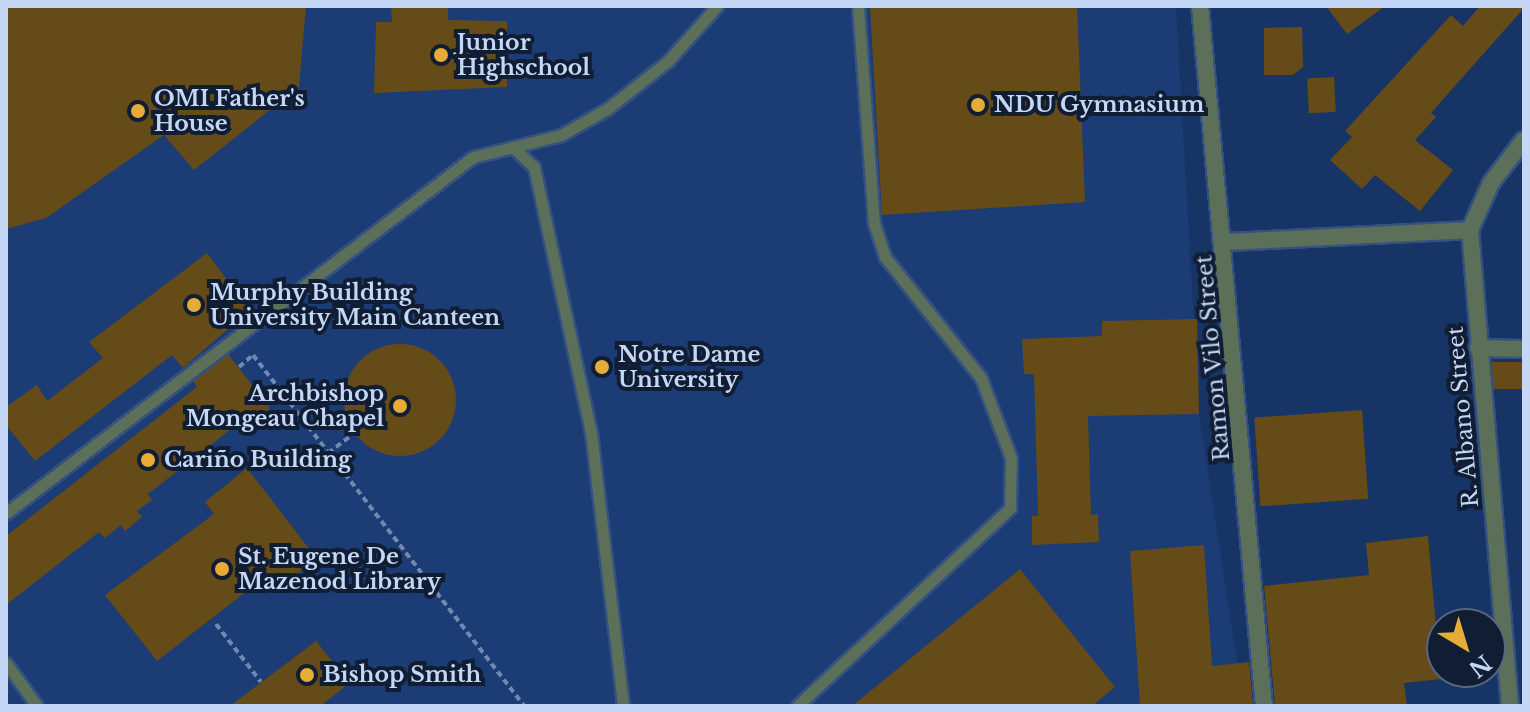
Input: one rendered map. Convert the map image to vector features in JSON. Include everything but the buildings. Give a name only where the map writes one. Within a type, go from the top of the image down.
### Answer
[{"type":"street","name":"Ramon Vilo Street","points":[[1200,6],[1225,242],[1264,706]]},
{"type":"street","name":"R. Albano Street","points":[[1510,706],[1470,230],[1491,183],[1524,140]]},
{"type":"street","points":[[1225,242],[1470,230]]},
{"type":"street","points":[[1478,348],[1524,349]]},
{"type":"lane","points":[[6,513],[473,157],[561,135],[607,109],[668,61],[717,6]]},
{"type":"lane","points":[[797,706],[1010,508],[1011,458],[981,378],[885,257],[874,224],[858,6]]},
{"type":"lane","points":[[513,147],[534,167],[591,432],[623,706]]},
{"type":"lane","points":[[6,663],[37,706]]},
{"type":"path","points":[[239,367],[253,355],[524,706]]},
{"type":"path","points":[[328,453],[355,433]]},
{"type":"path","points":[[216,624],[261,682]]},
{"type":"shaded area","name":"Notre Dame University","points":[[6,6],[1176,6],[1199,414],[1244,706],[6,706]]},
{"type":"place","name":"Junior Highschool","points":[[441,55]]},
{"type":"place","name":"NDU Gymnasium","points":[[978,105]]},
{"type":"place","name":"OMI Father's House","points":[[138,111]]},
{"type":"place","name":"Murphy Building University Main Canteen","points":[[194,305]]},
{"type":"place","name":"Notre Dame University","points":[[602,367]]},
{"type":"place","name":"Archbishop Mongeau Chapel","points":[[400,406]]},
{"type":"place","name":"Cariño Building","points":[[148,460]]},
{"type":"place","name":"St. Eugene De Mazenod Library","points":[[222,569]]},
{"type":"place","name":"Bishop Smith","points":[[307,675]]}]
